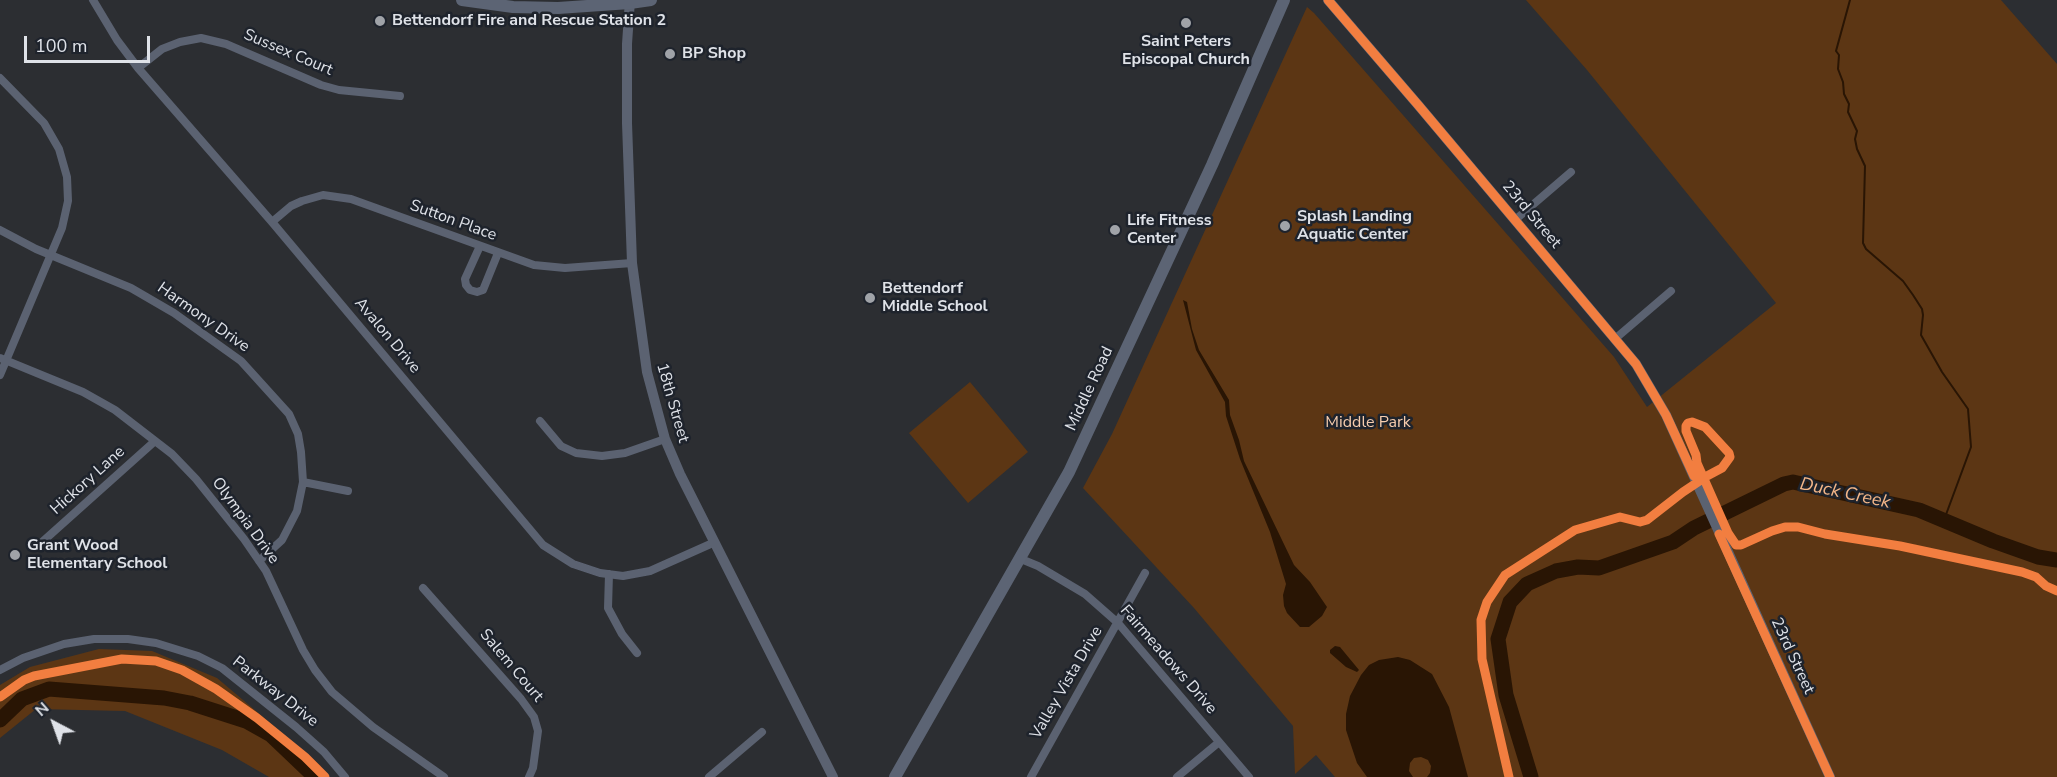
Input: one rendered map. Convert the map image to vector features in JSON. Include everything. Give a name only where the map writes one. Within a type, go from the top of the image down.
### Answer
[{"type":"main road","points":[[462,0],[558,8],[651,0]]},
{"type":"main road","name":"Middle Road","points":[[895,777],[1021,558],[1087,436],[1212,165],[1284,0]]},
{"type":"street","name":"Avalon Drive","points":[[93,0],[117,40],[138,68],[272,222],[543,545],[573,564],[623,576],[650,571],[715,542]]},
{"type":"street","name":"23rd Street","points":[[1328,0],[1616,338],[1635,364],[1661,406],[1689,465],[1830,777]]},
{"type":"street","name":"18th Street","points":[[630,2],[627,44],[627,123],[632,263],[647,372],[665,439],[680,474],[833,777]]},
{"type":"street","name":"Sussex Court","points":[[138,68],[162,49],[180,42],[201,38],[226,44],[321,85],[339,90],[400,96]]},
{"type":"street","points":[[0,78],[44,123],[59,149],[67,177],[68,201],[62,228],[52,255],[3,360],[0,375]]},
{"type":"street","points":[[1515,220],[1571,172]]},
{"type":"street","name":"Sutton Place","points":[[272,222],[291,206],[323,195],[351,199],[534,265],[565,268],[632,263]]},
{"type":"street","name":"Harmony Drive","points":[[0,230],[52,255],[131,288],[174,313],[241,361],[289,414],[298,434],[303,482],[297,511],[289,529],[282,540],[259,561]]},
{"type":"street","points":[[480,246],[465,279],[470,290],[477,292],[483,290],[498,253]]},
{"type":"street","points":[[1616,338],[1671,291]]},
{"type":"street","name":"Olympia Drive","points":[[3,360],[83,392],[115,410],[172,454],[196,479],[266,571],[303,650],[332,692],[373,727],[444,777]]},
{"type":"street","points":[[540,421],[561,446],[576,453],[602,456],[625,453],[665,439]]},
{"type":"street","name":"Hickory Lane","points":[[40,543],[155,441]]},
{"type":"street","points":[[303,482],[348,491]]},
{"type":"street","name":"Fairmeadows Drive","points":[[1021,558],[1085,594],[1118,623],[1218,743],[1250,777]]},
{"type":"street","name":"Valley Vista Drive","points":[[1031,777],[1145,573]]},
{"type":"street","points":[[609,574],[608,608],[622,634],[637,653]]},
{"type":"street","name":"Salem Court","points":[[423,588],[521,699],[534,717],[538,731],[533,768],[529,777]]},
{"type":"street","name":"Parkway Drive","points":[[0,670],[23,658],[64,644],[105,639],[156,643],[198,656],[222,668],[296,727],[324,752],[345,777]]},
{"type":"street","points":[[709,777],[762,732]]},
{"type":"street","points":[[1177,777],[1218,743]]},
{"type":"green space","name":"Middle Park","points":[[1526,0],[2001,0],[2057,64],[2057,777],[1335,777],[1316,755],[1295,774],[1293,726],[1194,608],[1083,488],[1112,434],[1307,7],[1614,357],[1647,407],[1776,303],[1587,70]]},
{"type":"green space","points":[[970,382],[1028,452],[968,503],[909,433]]},
{"type":"green space","points":[[99,649],[152,651],[217,678],[321,766],[309,777],[269,777],[222,750],[125,711],[36,709],[0,738],[0,685],[30,667]]},
{"type":"shaded area","points":[[1183,300],[1187,302],[1199,350],[1229,400],[1230,415],[1244,461],[1294,565],[1310,582],[1327,607],[1322,616],[1309,627],[1300,627],[1287,613],[1284,606],[1283,595],[1286,584],[1270,532],[1240,459],[1226,416],[1225,402],[1196,350]]},
{"type":"shaded area","points":[[1335,646],[1340,647],[1359,670],[1357,672],[1346,667],[1330,653]]},
{"type":"shaded area","points":[[1398,657],[1410,660],[1432,674],[1449,707],[1468,777],[1427,777],[1431,766],[1428,760],[1421,757],[1414,758],[1410,763],[1409,771],[1413,777],[1367,777],[1357,763],[1346,730],[1346,714],[1350,696],[1369,665],[1379,660]]},
{"type":"waterway","points":[[1850,0],[1836,51],[1839,55],[1838,69],[1843,82],[1844,94],[1849,104],[1848,112],[1857,131],[1855,139],[1857,149],[1865,166],[1863,243],[1866,249],[1903,281],[1922,309],[1921,335],[1942,372],[1968,409],[1971,447],[1944,520]]},
{"type":"waterway","name":"Duck Creek","points":[[1531,777],[1506,695],[1498,639],[1510,602],[1527,584],[1556,571],[1578,567],[1599,568],[1673,542],[1694,528],[1784,484],[1793,482],[1919,510],[1993,541],[2038,557],[2057,560]]},
{"type":"waterway","name":"Duck Creek","points":[[0,720],[22,699],[49,689],[164,698],[190,703],[246,721],[271,735],[315,777]]},
{"type":"cycle path","points":[[1328,0],[1636,364],[1666,415],[1694,476]]},
{"type":"cycle path","points":[[1509,777],[1482,659],[1481,620],[1487,602],[1505,575],[1575,530],[1620,517],[1640,522],[1647,520],[1683,492],[1707,476],[1722,468],[1730,457],[1729,453],[1705,427],[1692,422],[1688,423],[1686,431],[1697,463],[1728,533],[1736,545],[1785,527],[1798,527],[2022,572],[2036,577],[2046,586],[2057,591]]},
{"type":"cycle path","points":[[1719,534],[1830,777]]},
{"type":"cycle path","points":[[0,697],[24,680],[34,676],[122,659],[156,661],[182,670],[216,689],[257,718],[305,757],[325,777]]},
{"type":"place","name":"Bettendorf Fire and Rescue Station 2","points":[[380,21]]},
{"type":"place","name":"Saint Peters Episcopal Church","points":[[1186,23]]},
{"type":"place","name":"BP Shop","points":[[670,54]]},
{"type":"place","name":"Splash Landing Aquatic Center","points":[[1285,226]]},
{"type":"place","name":"Life Fitness Center","points":[[1115,230]]},
{"type":"place","name":"Bettendorf Middle School","points":[[870,298]]},
{"type":"place","name":"Grant Wood Elementary School","points":[[15,555]]}]
